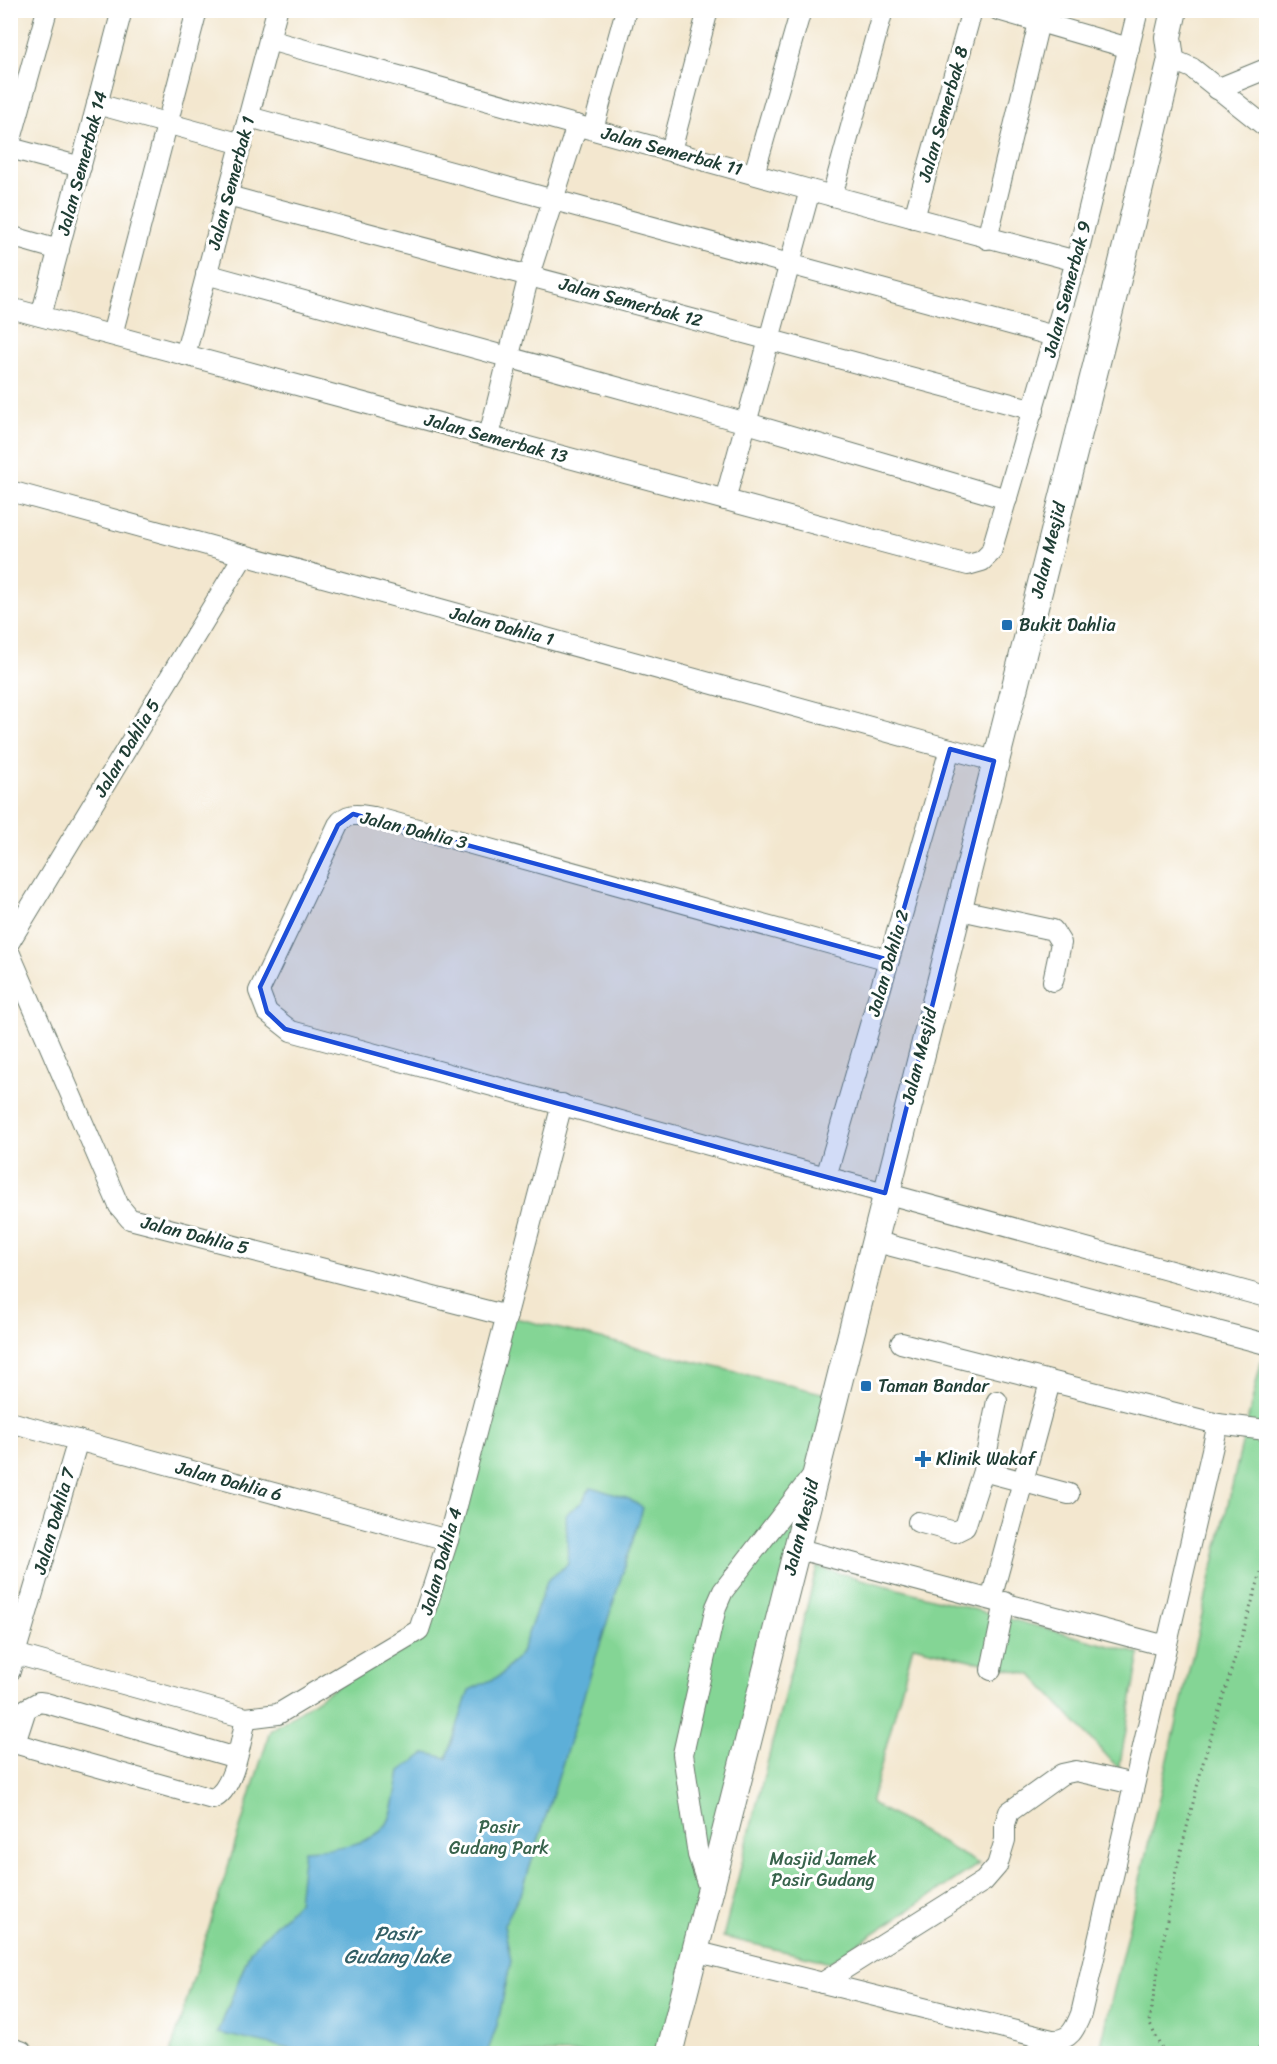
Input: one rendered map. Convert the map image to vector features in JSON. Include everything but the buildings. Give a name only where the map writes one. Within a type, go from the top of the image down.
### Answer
[{"type":"main road","name":"Jalan Mesjid","points":[[669,2054],[1171,58],[1168,37],[1174,10]]},
{"type":"main road","name":"Jalan Mesjid","points":[[1171,58],[1184,43],[1192,10]]},
{"type":"main road","points":[[10,2051],[20,2054]]},
{"type":"street","points":[[10,143],[47,10]]},
{"type":"street","name":"Jalan Semerbak 14","points":[[41,316],[122,10]]},
{"type":"street","points":[[112,335],[197,10]]},
{"type":"street","name":"Jalan Semerbak 1","points":[[185,355],[277,10]]},
{"type":"street","points":[[489,436],[529,275],[553,199],[585,127],[626,10]]},
{"type":"street","points":[[671,151],[708,10]]},
{"type":"street","points":[[754,174],[801,10]]},
{"type":"street","points":[[832,196],[883,10]]},
{"type":"street","name":"Jalan Semerbak 8","points":[[914,218],[972,10]]},
{"type":"street","points":[[998,10],[1041,16],[1129,48]]},
{"type":"street","name":"Jalan Semerbak 9","points":[[982,561],[991,552],[1034,410],[1076,261],[1138,10]]},
{"type":"street","points":[[987,238],[1041,16]]},
{"type":"street","name":"Jalan Semerbak 11","points":[[270,40],[810,190],[1076,261]]},
{"type":"street","points":[[1171,58],[1192,68],[1266,127]]},
{"type":"street","points":[[1216,89],[1266,69]]},
{"type":"street","points":[[97,104],[242,144]]},
{"type":"street","points":[[249,117],[1054,336]]},
{"type":"street","points":[[10,148],[81,167]]},
{"type":"street","points":[[725,500],[810,190]]},
{"type":"street","name":"Jalan Semerbak 12","points":[[228,196],[1034,410]]},
{"type":"street","points":[[10,236],[59,250]]},
{"type":"street","points":[[206,274],[747,423],[1007,499]]},
{"type":"street","name":"Jalan Semerbak 13","points":[[10,308],[968,566],[982,561]]},
{"type":"street","name":"Jalan Dahlia 1","points":[[10,491],[994,761]]},
{"type":"street","name":"Jalan Dahlia 5","points":[[10,941],[244,555]]},
{"type":"street","name":"Jalan Dahlia 2","points":[[826,1177],[950,749]]},
{"type":"street","name":"Jalan Dahlia 3","points":[[562,1104],[291,1032],[267,1012],[260,995],[260,987],[341,819],[353,814],[374,817],[889,960]]},
{"type":"street","points":[[956,909],[1053,930],[1061,943],[1053,981]]},
{"type":"street","name":"Jalan Dahlia 5","points":[[10,954],[118,1206],[130,1218],[507,1316]]},
{"type":"street","points":[[562,1104],[1266,1297]]},
{"type":"street","name":"Jalan Dahlia 4","points":[[13,1663],[246,1718],[275,1716],[419,1630],[448,1540],[562,1104]]},
{"type":"street","points":[[873,1241],[1266,1344]]},
{"type":"street","points":[[901,1343],[1218,1424],[1266,1430]]},
{"type":"street","points":[[991,1670],[998,1601],[1023,1482],[1050,1382]]},
{"type":"street","points":[[918,1522],[955,1532],[965,1527],[983,1471],[997,1401]]},
{"type":"street","name":"Jalan Dahlia 6","points":[[10,1422],[448,1540]]},
{"type":"street","points":[[694,1951],[1052,2040],[1069,2036],[1081,2014],[1218,1424]]},
{"type":"street","name":"Jalan Dahlia 7","points":[[13,1663],[78,1440]]},
{"type":"street","points":[[983,1471],[1069,1494]]},
{"type":"street","points":[[709,1889],[698,1855],[682,1754],[716,1607],[723,1592],[815,1473]]},
{"type":"street","points":[[795,1548],[1166,1646]]},
{"type":"street","points":[[236,1758],[39,1702],[26,1709],[13,1742],[212,1799],[224,1792],[236,1758],[246,1718]]},
{"type":"street","points":[[822,1983],[984,1881],[997,1866],[1005,1840],[1005,1824],[1009,1812],[1062,1774],[1076,1771],[1134,1784]]},
{"type":"path","points":[[1164,2054],[1149,2022],[1175,1875],[1203,1763],[1266,1556]]},
{"type":"path","points":[[1256,2054],[1263,2037],[1266,2015]]},
{"type":"highlighted area","points":[[950,749],[994,761],[885,1193],[285,1029],[267,1012],[260,987],[338,825],[353,814],[889,960]]},
{"type":"green space","name":"Pasir Gudang Park","points":[[507,1316],[834,1396],[668,2053],[170,2054],[270,1731],[415,1633]]},
{"type":"green space","points":[[1263,1354],[1266,1354],[1266,2053],[1099,2054]]},
{"type":"green space","name":"Masjid Jamek Pasir Gudang","points":[[817,1567],[1140,1654],[1119,1769],[1032,1675],[913,1646],[871,1803],[979,1864],[830,1962],[723,1937]]},
{"type":"water","name":"Pasir Gudang lake","points":[[591,1487],[629,1499],[643,1508],[523,1889],[504,1925],[511,1961],[497,2026],[487,2053],[308,2053],[218,2033],[250,1951],[298,1902],[304,1850],[348,1845],[378,1833],[389,1820],[400,1771],[426,1753],[447,1758],[469,1690],[500,1676],[521,1653],[547,1581],[568,1564],[566,1514],[582,1502]]},
{"type":"place","name":"Bukit Dahlia","points":[[1007,625]]},
{"type":"place","name":"Taman Bandar","points":[[866,1386]]},
{"type":"place","name":"Klinik Wakaf","points":[[923,1459]]}]
